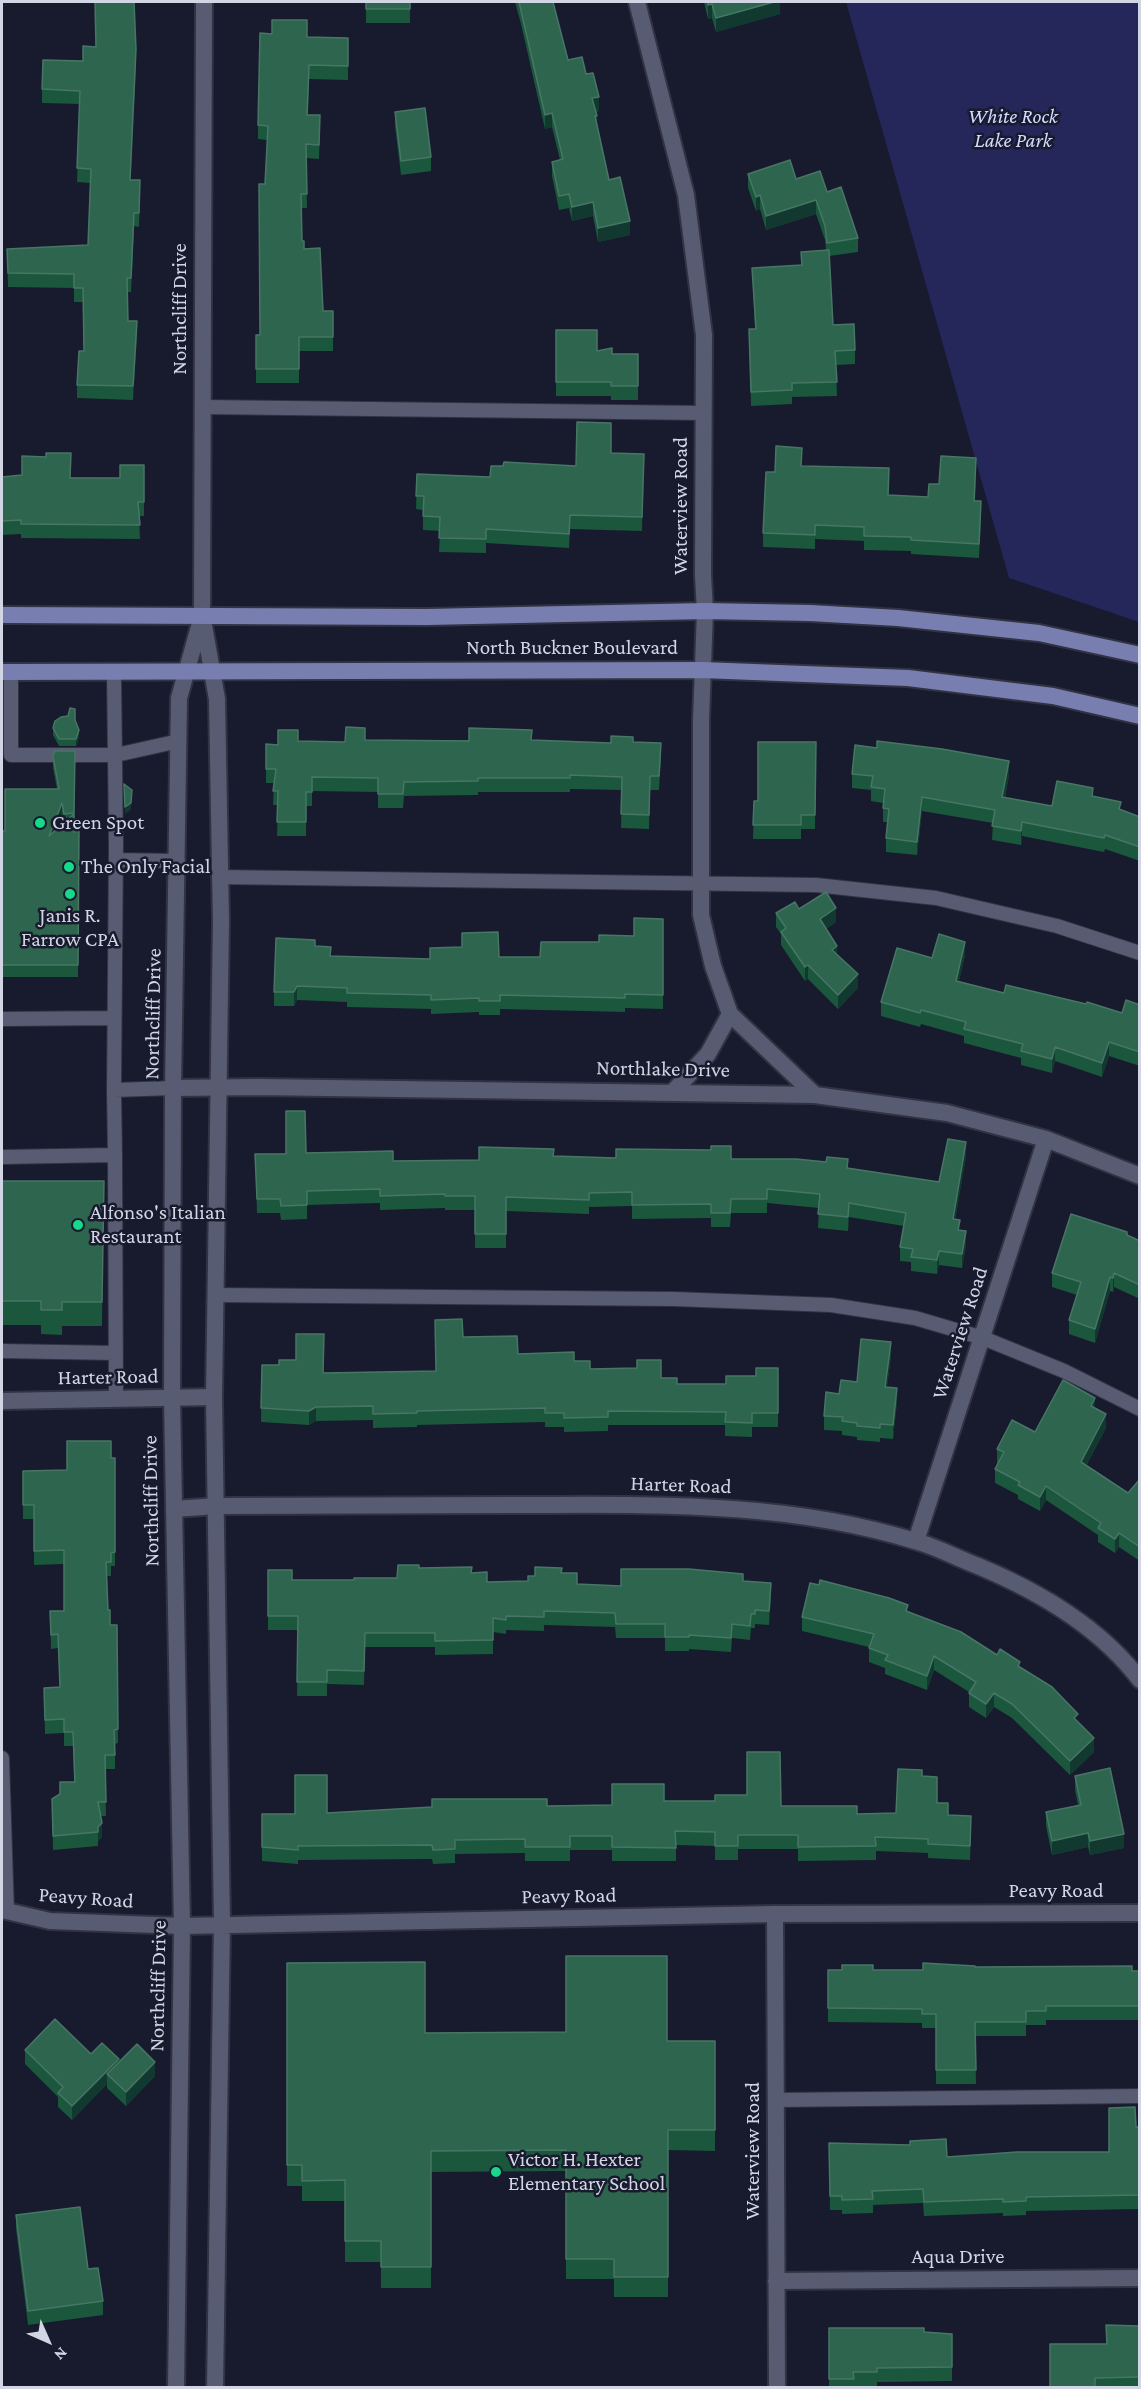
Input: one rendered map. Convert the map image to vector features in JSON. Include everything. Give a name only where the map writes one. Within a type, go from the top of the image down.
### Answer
[{"type":"main road","name":"North Buckner Boulevard","points":[[2,615],[427,617],[705,610],[810,613],[909,619],[1039,633],[1140,655]]},
{"type":"main road","name":"North Buckner Boulevard","points":[[6,672],[702,670],[908,678],[1053,696],[1140,716]]},
{"type":"street","name":"Northcliff Drive","points":[[204,2],[202,616],[217,699],[221,922],[214,1397],[222,1924],[215,2388]]},
{"type":"street","name":"Waterview Road","points":[[637,2],[686,195],[704,335],[703,574],[705,610],[699,884],[701,915],[713,966],[730,1014],[815,1095]]},
{"type":"street","name":"Northcliff Drive","points":[[176,2388],[182,1926],[172,1399],[173,1088],[180,698],[185,672],[202,616]]},
{"type":"street","points":[[674,1092],[708,1054],[730,1014]]},
{"type":"street","name":"Northlake Drive","points":[[173,1088],[815,1095],[946,1113],[1046,1139],[1140,1176]]},
{"type":"street","name":"Waterview Road","points":[[916,1541],[1046,1139]]},
{"type":"street","name":"Harter Road","points":[[2,1401],[214,1397]]},
{"type":"street","name":"Harter Road","points":[[174,1509],[217,1506],[689,1505],[777,1513],[836,1522],[916,1541],[1009,1579],[1059,1607],[1105,1643],[1140,1680]]},
{"type":"street","name":"Peavy Road","points":[[4,1911],[50,1922],[182,1926],[775,1914],[1140,1913]]},
{"type":"street","name":"Waterview Road","points":[[775,1914],[777,2388]]},
{"type":"street","name":"Aqua Drive","points":[[776,2281],[1140,2278]]},
{"type":"lane","points":[[202,407],[704,413]]},
{"type":"lane","points":[[6,672],[11,755],[116,755],[179,741]]},
{"type":"lane","points":[[114,673],[116,1399]]},
{"type":"lane","points":[[116,860],[178,861]]},
{"type":"lane","points":[[219,877],[816,885],[936,898],[1057,926],[1140,953]]},
{"type":"lane","points":[[2,1018],[114,1018]]},
{"type":"lane","points":[[114,1090],[173,1088]]},
{"type":"lane","points":[[2,1157],[115,1155]]},
{"type":"lane","points":[[215,1295],[674,1299],[831,1305],[915,1318],[983,1338],[1064,1371],[1140,1409]]},
{"type":"lane","points":[[2,1351],[116,1353]]},
{"type":"lane","points":[[2,1758],[4,1911]]},
{"type":"lane","points":[[775,2100],[1140,2096]]},
{"type":"green space","name":"White Rock Lake Park","points":[[846,2],[1139,2],[1139,622],[1009,578]]},
{"type":"building","points":[[95,2],[134,2],[136,49],[130,180],[140,180],[139,213],[134,213],[131,278],[127,278],[128,321],[137,321],[133,386],[77,385],[79,351],[84,351],[83,288],[74,288],[74,274],[8,273],[7,249],[88,245],[91,169],[77,168],[80,91],[42,89],[43,60],[83,61],[83,46],[96,47]]},
{"type":"building","points":[[366,2],[410,2],[410,9],[366,9]]},
{"type":"building","points":[[519,2],[553,2],[568,60],[582,57],[586,74],[593,73],[599,97],[592,98],[609,180],[620,177],[630,221],[598,228],[593,202],[572,207],[569,194],[559,196],[552,162],[563,159],[552,113],[545,115]]},
{"type":"building","points":[[708,2],[774,2],[716,18],[712,4],[708,5]]},
{"type":"building","points":[[272,20],[307,20],[307,37],[348,38],[348,66],[309,65],[307,115],[320,115],[319,145],[306,144],[307,194],[301,194],[302,241],[304,241],[304,249],[320,248],[323,311],[333,311],[333,337],[299,337],[299,369],[256,369],[256,335],[260,335],[259,184],[265,184],[268,126],[258,125],[260,33],[272,34]]},
{"type":"building","points":[[425,108],[431,157],[401,161],[395,112]]},
{"type":"building","points":[[790,160],[796,179],[820,171],[827,192],[841,187],[858,238],[827,243],[825,226],[816,200],[766,216],[760,195],[756,197],[748,174]]},
{"type":"building","points":[[829,250],[833,325],[854,324],[855,350],[835,351],[837,382],[792,383],[792,390],[751,392],[749,329],[756,329],[752,268],[802,265],[801,252]]},
{"type":"building","points":[[556,330],[597,330],[597,351],[612,348],[612,354],[638,354],[638,386],[611,386],[611,382],[556,382]]},
{"type":"building","points":[[577,422],[611,423],[611,453],[644,454],[642,517],[570,515],[569,534],[486,529],[486,539],[439,538],[440,517],[423,516],[424,496],[416,496],[417,474],[490,477],[491,466],[503,466],[504,462],[576,466]]},
{"type":"building","points":[[776,446],[802,448],[801,466],[889,468],[888,495],[928,497],[929,484],[939,484],[941,456],[976,458],[974,501],[981,501],[979,544],[911,540],[911,537],[864,536],[864,527],[815,525],[815,535],[763,533],[766,472],[775,472]]},
{"type":"building","points":[[46,453],[71,453],[70,478],[120,478],[120,465],[144,465],[144,502],[138,502],[140,525],[21,524],[21,520],[2,521],[2,477],[22,475],[22,456],[46,457]]},
{"type":"building","points":[[70,708],[75,709],[75,720],[79,730],[76,739],[59,739],[53,728],[55,721],[68,716]]},
{"type":"building","points":[[346,727],[365,728],[365,740],[469,741],[469,728],[532,730],[531,740],[611,743],[611,736],[633,737],[633,742],[661,743],[659,776],[650,776],[649,815],[621,814],[622,777],[570,775],[570,778],[478,778],[478,781],[404,782],[403,794],[378,794],[378,778],[312,777],[312,792],[306,792],[306,822],[277,822],[278,791],[273,791],[276,769],[266,769],[266,744],[278,745],[278,730],[298,730],[298,741],[345,742]]},
{"type":"building","points":[[877,741],[942,749],[1009,761],[1002,797],[1052,806],[1057,781],[1093,788],[1092,796],[1121,802],[1119,809],[1140,817],[1140,847],[1105,835],[1104,838],[1022,822],[1021,831],[992,826],[995,810],[922,797],[917,842],[886,838],[889,809],[883,808],[885,789],[871,787],[873,776],[852,774],[855,745],[877,748]]},
{"type":"building","points":[[758,742],[816,742],[815,815],[801,815],[801,825],[753,825],[754,801],[758,801]]},
{"type":"building","points":[[55,751],[75,751],[74,813],[64,814],[62,803],[49,836],[74,814],[74,832],[79,831],[78,965],[2,965],[2,831],[5,831],[5,789],[59,789],[53,756]]},
{"type":"building","points":[[124,784],[132,790],[131,803],[125,807]]},
{"type":"building","points":[[826,892],[836,908],[820,919],[837,946],[832,950],[858,974],[838,995],[808,965],[805,967],[781,932],[786,928],[776,913],[795,902],[799,909]]},
{"type":"building","points":[[634,918],[663,919],[663,995],[625,994],[625,998],[500,995],[500,1001],[479,1001],[479,998],[431,1000],[431,995],[347,993],[347,988],[297,986],[294,992],[274,992],[276,938],[315,940],[315,946],[331,947],[330,956],[430,959],[430,948],[462,947],[462,933],[498,932],[499,957],[540,957],[541,942],[599,942],[599,935],[634,936]]},
{"type":"building","points":[[939,934],[965,942],[956,981],[1004,993],[1006,985],[1086,1004],[1087,1002],[1122,1013],[1126,1000],[1140,1005],[1140,1052],[1109,1042],[1102,1063],[1055,1047],[1052,1059],[1021,1051],[1023,1044],[964,1029],[966,1022],[881,1002],[897,948],[932,958]]},
{"type":"building","points":[[286,1111],[305,1111],[306,1153],[393,1151],[393,1161],[479,1160],[479,1147],[554,1149],[553,1156],[616,1158],[616,1149],[711,1150],[711,1146],[731,1146],[731,1159],[796,1159],[826,1162],[827,1157],[848,1159],[847,1168],[939,1182],[948,1139],[966,1142],[953,1219],[960,1220],[958,1230],[966,1231],[962,1254],[939,1251],[937,1260],[911,1257],[913,1249],[900,1247],[906,1213],[849,1203],[848,1217],[818,1214],[820,1194],[767,1189],[767,1199],[731,1199],[730,1213],[711,1213],[711,1204],[632,1205],[632,1192],[589,1193],[589,1200],[506,1197],[506,1234],[475,1234],[475,1196],[445,1196],[445,1194],[380,1196],[380,1189],[307,1191],[307,1205],[281,1206],[280,1199],[257,1199],[255,1154],[286,1154]]},
{"type":"building","points":[[2,1181],[104,1181],[102,1302],[62,1302],[62,1310],[41,1310],[41,1301],[2,1301]]},
{"type":"building","points":[[1071,1214],[1127,1232],[1127,1235],[1140,1241],[1140,1285],[1114,1273],[1113,1278],[1110,1277],[1095,1329],[1069,1320],[1081,1282],[1052,1273]]},
{"type":"building","points":[[462,1319],[463,1337],[517,1336],[518,1354],[574,1352],[574,1361],[590,1361],[590,1369],[637,1368],[637,1360],[661,1360],[661,1378],[677,1378],[677,1384],[726,1384],[726,1376],[756,1376],[756,1368],[778,1368],[778,1413],[752,1413],[752,1423],[725,1422],[726,1412],[608,1411],[608,1417],[564,1418],[564,1413],[545,1413],[545,1408],[373,1414],[373,1406],[316,1407],[309,1411],[261,1408],[262,1365],[279,1365],[279,1360],[296,1360],[296,1334],[324,1334],[323,1373],[436,1371],[435,1320]]},
{"type":"building","points":[[861,1339],[891,1342],[885,1387],[897,1388],[893,1425],[880,1424],[880,1428],[857,1426],[857,1423],[842,1421],[843,1417],[824,1416],[826,1392],[839,1394],[841,1380],[857,1382]]},
{"type":"building","points":[[1063,1380],[1095,1398],[1091,1406],[1106,1414],[1081,1462],[1128,1493],[1140,1479],[1140,1547],[1119,1533],[1115,1539],[1098,1528],[1101,1523],[1046,1486],[1040,1497],[1018,1485],[1020,1482],[995,1469],[1004,1452],[997,1449],[1012,1420],[1035,1432]]},
{"type":"building","points":[[67,1441],[111,1441],[111,1458],[115,1458],[115,1552],[111,1553],[111,1562],[106,1562],[110,1625],[117,1625],[118,1729],[114,1730],[115,1755],[105,1755],[106,1802],[98,1802],[102,1823],[98,1827],[98,1832],[53,1836],[52,1799],[60,1794],[60,1782],[75,1782],[73,1732],[64,1732],[64,1719],[45,1720],[44,1688],[60,1687],[58,1634],[51,1635],[50,1611],[64,1611],[64,1550],[34,1551],[34,1505],[23,1505],[23,1471],[67,1470]]},
{"type":"building","points":[[398,1565],[419,1565],[419,1568],[472,1567],[471,1573],[487,1572],[487,1582],[528,1581],[528,1576],[535,1576],[535,1567],[562,1568],[561,1573],[577,1573],[577,1584],[621,1586],[621,1569],[689,1569],[743,1574],[743,1581],[771,1583],[769,1611],[755,1610],[755,1614],[751,1614],[750,1626],[732,1624],[731,1638],[689,1635],[689,1637],[665,1637],[665,1624],[616,1624],[615,1613],[544,1611],[544,1617],[506,1616],[506,1620],[493,1618],[493,1640],[435,1641],[435,1633],[365,1633],[364,1671],[327,1670],[327,1682],[297,1682],[298,1616],[268,1616],[268,1570],[292,1570],[292,1580],[354,1580],[354,1578],[397,1578]]},
{"type":"building","points":[[820,1580],[908,1605],[906,1611],[961,1632],[997,1655],[1000,1649],[1020,1662],[1018,1666],[1052,1687],[1078,1714],[1074,1718],[1094,1738],[1070,1761],[1012,1704],[994,1693],[986,1704],[969,1693],[976,1682],[934,1656],[927,1676],[885,1660],[888,1655],[869,1648],[874,1634],[802,1617],[810,1583],[819,1585]]},
{"type":"building","points":[[747,1752],[780,1752],[781,1806],[857,1806],[857,1814],[896,1813],[898,1769],[922,1770],[922,1776],[937,1777],[937,1803],[948,1803],[948,1815],[971,1816],[970,1846],[928,1844],[928,1839],[875,1837],[876,1846],[798,1847],[798,1835],[738,1835],[738,1846],[715,1846],[715,1832],[675,1831],[676,1848],[612,1847],[612,1836],[570,1836],[570,1847],[525,1847],[525,1839],[455,1840],[455,1849],[433,1850],[432,1845],[298,1846],[298,1850],[262,1847],[262,1814],[295,1814],[295,1775],[327,1775],[327,1813],[432,1807],[432,1799],[547,1799],[547,1806],[612,1805],[612,1784],[664,1784],[664,1801],[715,1801],[715,1795],[747,1795]]},
{"type":"building","points":[[1110,1768],[1124,1834],[1090,1841],[1088,1833],[1052,1841],[1046,1812],[1081,1805],[1075,1776]]},
{"type":"building","points":[[566,1956],[667,1956],[667,2041],[715,2041],[715,2130],[668,2130],[668,2277],[614,2277],[614,2259],[566,2259],[566,2150],[431,2151],[431,2267],[381,2267],[381,2241],[345,2241],[345,2180],[302,2181],[302,2165],[287,2165],[287,1963],[425,1962],[425,2033],[566,2032]]},
{"type":"building","points":[[923,1963],[975,1967],[1132,1966],[1132,1971],[1140,1971],[1140,2006],[1046,2006],[1046,2011],[1026,2011],[1026,2022],[975,2022],[976,2070],[936,2070],[936,2014],[922,2014],[922,2009],[828,2008],[828,1970],[842,1970],[842,1965],[873,1965],[873,1970],[923,1970]]},
{"type":"building","points":[[55,2019],[91,2054],[102,2043],[119,2059],[72,2106],[58,2093],[63,2087],[25,2050]]},
{"type":"building","points":[[137,2044],[155,2062],[126,2092],[107,2074]]},
{"type":"building","points":[[1135,2107],[1136,2127],[1140,2127],[1140,2195],[1026,2197],[1026,2201],[1003,2202],[1003,2199],[924,2202],[923,2189],[872,2191],[873,2199],[842,2200],[842,2196],[830,2196],[829,2143],[910,2145],[910,2141],[946,2139],[947,2157],[1017,2152],[1109,2152],[1109,2108]]},
{"type":"building","points":[[80,2207],[88,2269],[98,2268],[103,2301],[28,2311],[16,2215]]},
{"type":"building","points":[[1106,2325],[1140,2326],[1140,2377],[1095,2378],[1095,2388],[1050,2388],[1050,2344],[1107,2344]]},
{"type":"building","points":[[829,2328],[924,2328],[924,2332],[952,2334],[952,2367],[877,2368],[877,2372],[853,2372],[854,2379],[829,2379]]},
{"type":"place","name":"Green Spot","points":[[40,823]]},
{"type":"place","name":"The Only Facial","points":[[69,867]]},
{"type":"place","name":"Janis R. Farrow CPA","points":[[70,894]]},
{"type":"place","name":"Alfonso's Italian Restaurant","points":[[78,1225]]},
{"type":"place","name":"Victor H. Hexter Elementary School","points":[[496,2172]]}]
